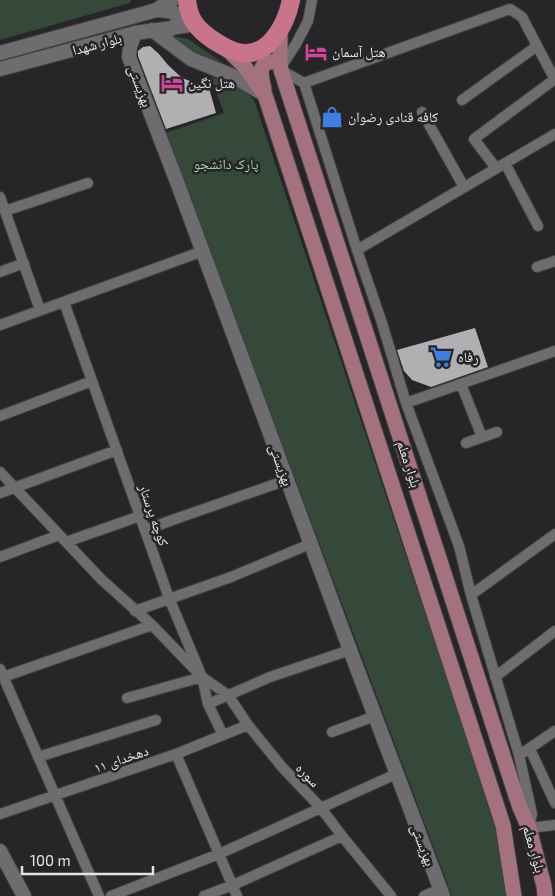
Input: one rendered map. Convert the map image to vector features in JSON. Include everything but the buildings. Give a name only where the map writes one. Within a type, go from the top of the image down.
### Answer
[{"type":"highway","points":[[187,0],[189,13],[203,33],[237,53],[250,53],[263,49],[273,41],[280,31],[292,1]]},
{"type":"main road","name":"بلوار معلم","points":[[280,31],[280,67],[519,805],[529,828],[545,896]]},
{"type":"main road","name":"بلوار معلم","points":[[226,48],[245,67],[265,95],[503,825],[514,896]]},
{"type":"main road","points":[[265,95],[262,67],[274,61],[278,62],[280,67]]},
{"type":"street","name":"بلوار شهدا","points":[[0,53],[172,0]]},
{"type":"street","points":[[312,0],[308,20],[296,44],[280,67],[304,82],[406,403],[459,546],[471,596],[519,755],[532,814],[529,828],[555,825]]},
{"type":"street","points":[[151,8],[177,14],[179,18],[177,24],[171,29]]},
{"type":"street","points":[[304,82],[510,9],[522,17],[555,79],[474,139],[501,165],[538,226]]},
{"type":"street","name":"بلوار شهدا","points":[[0,69],[152,30],[171,29],[195,24]]},
{"type":"street","points":[[152,30],[190,59],[233,76],[265,95]]},
{"type":"street","name":"بهزیستی","points":[[135,34],[130,47],[130,58],[374,716],[442,893]]},
{"type":"street","points":[[462,100],[537,46]]},
{"type":"street","points":[[422,112],[464,187]]},
{"type":"street","points":[[357,250],[555,134]]},
{"type":"street","points":[[5,211],[88,183]]},
{"type":"street","points":[[0,197],[40,310]]},
{"type":"street","points":[[0,232],[11,228]]},
{"type":"street","points":[[0,324],[203,252]]},
{"type":"street","points":[[537,268],[555,261]]},
{"type":"street","points":[[0,272],[24,263]]},
{"type":"street","name":"کوچه پرستار","points":[[64,302],[169,598],[202,676],[208,704],[223,734]]},
{"type":"street","points":[[406,403],[555,352]]},
{"type":"street","points":[[0,416],[92,381]]},
{"type":"street","points":[[461,384],[482,437]]},
{"type":"street","points":[[466,442],[497,432]]},
{"type":"street","points":[[0,493],[117,450]]},
{"type":"street","name":"سوره","points":[[0,472],[101,580],[152,625],[202,676],[228,695],[248,725],[282,767],[321,808],[391,896]]},
{"type":"street","points":[[145,530],[287,480]]},
{"type":"street","points":[[0,557],[140,516]]},
{"type":"street","points":[[471,596],[555,534]]},
{"type":"street","points":[[135,611],[231,577],[310,544]]},
{"type":"street","points":[[99,896],[2,673],[152,625]]},
{"type":"street","points":[[495,677],[555,633]]},
{"type":"street","points":[[208,704],[270,677],[350,650]]},
{"type":"street","points":[[127,698],[202,676]]},
{"type":"street","points":[[332,732],[374,716]]},
{"type":"street","points":[[38,757],[156,720]]},
{"type":"street","name":"دهخدای ۱۱","points":[[0,814],[176,754],[248,725]]},
{"type":"street","points":[[519,755],[555,731]]},
{"type":"street","points":[[530,749],[555,803]]},
{"type":"street","points":[[176,754],[237,896]]},
{"type":"street","points":[[111,896],[219,854],[396,774]]},
{"type":"street","points":[[204,896],[342,836]]},
{"type":"street","points":[[0,851],[19,894]]},
{"type":"street","points":[[424,896],[442,893]]},
{"type":"green space","points":[[0,0],[131,0],[130,3],[0,40]]},
{"type":"green space","points":[[167,35],[188,39],[236,72],[200,60]]},
{"type":"green space","name":"پارک دانشجو","points":[[211,78],[235,84],[254,100],[497,829],[509,896],[452,896],[165,133],[224,113]]},
{"type":"place","name":"هتل آسمان","points":[[316,52]]},
{"type":"place","name":"هتل نگین","points":[[172,83]]},
{"type":"place","name":"کافه قنادی رضوان","points":[[332,117]]},
{"type":"place","name":"رفاه","points":[[441,357]]}]
